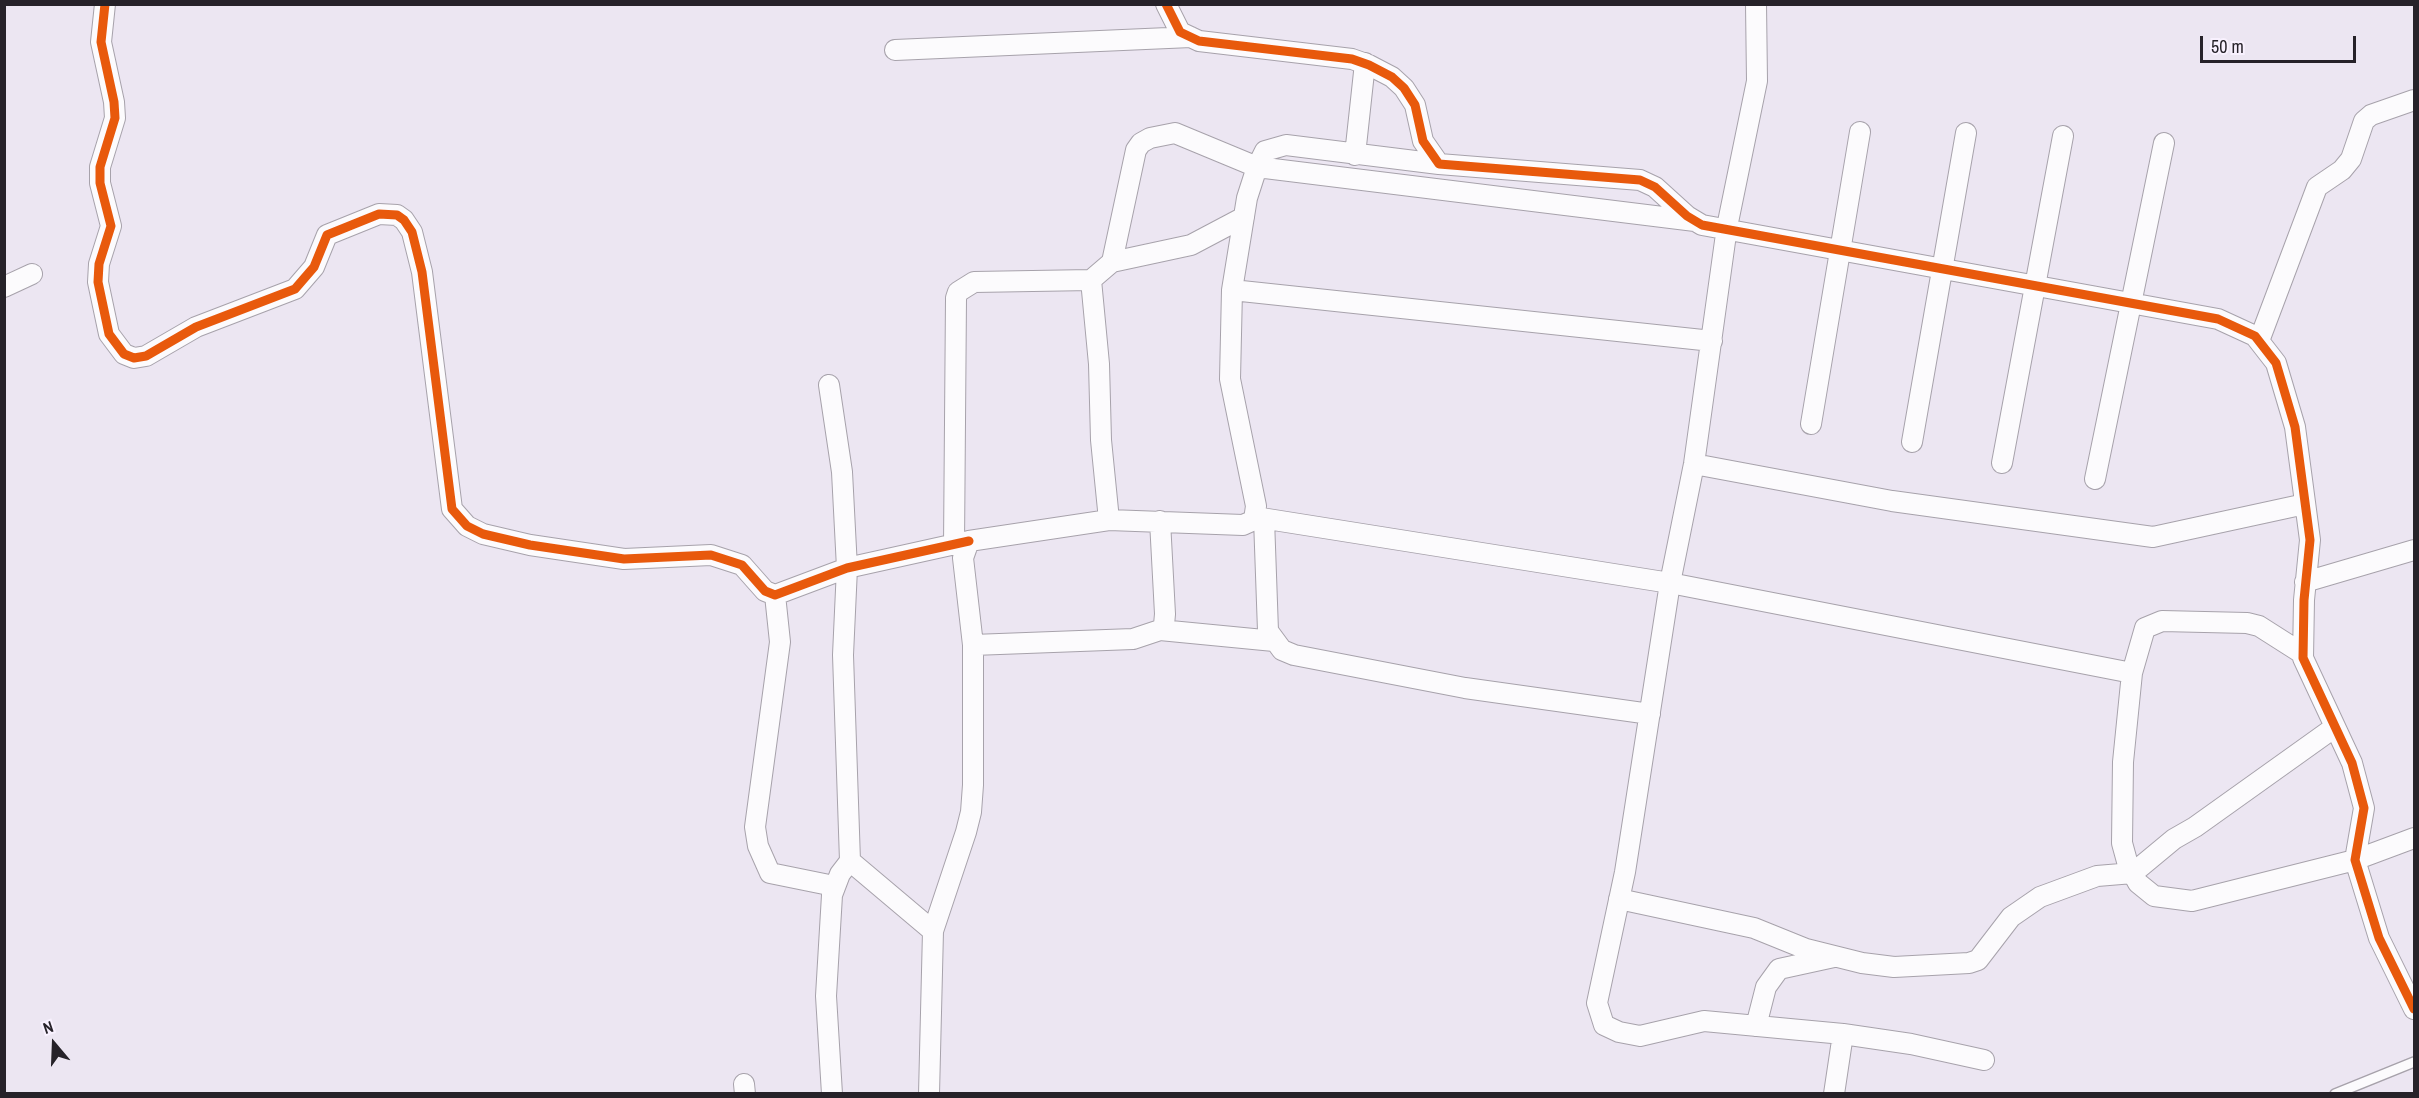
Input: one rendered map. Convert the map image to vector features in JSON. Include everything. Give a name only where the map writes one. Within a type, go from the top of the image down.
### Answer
[{"type":"street","points":[[105,4],[101,42],[114,102],[115,118],[100,167],[100,183],[111,226],[99,264],[98,282],[109,334],[124,354],[134,358],[146,356],[196,327],[295,289],[314,267],[327,235],[379,214],[397,215],[404,220],[412,232],[422,272],[452,509],[467,526],[483,534],[530,545],[624,559],[691,554],[720,557],[742,565],[765,591],[775,595],[846,568],[961,543],[1109,520],[1243,525],[1260,518],[1670,583],[2132,673]]},
{"type":"street","points":[[1166,4],[1180,32],[1199,41],[1352,59],[1392,77],[1404,88],[1414,105],[1423,141],[1439,164]]},
{"type":"street","points":[[1756,4],[1757,81],[1727,227],[1694,464],[1670,583],[1619,899],[1597,1003],[1604,1025],[1619,1032],[1641,1036],[1704,1021],[1843,1034],[1911,1044],[1984,1060]]},
{"type":"street","points":[[895,50],[1191,37]]},
{"type":"street","points":[[1355,155],[1365,63]]},
{"type":"street","points":[[2259,341],[2317,187],[2342,170],[2351,159],[2364,121],[2371,115],[2415,100]]},
{"type":"street","points":[[1810,424],[1860,132]]},
{"type":"street","points":[[1112,262],[1136,150],[1141,143],[1159,134],[1175,133],[1257,166],[1696,221]]},
{"type":"street","points":[[1912,442],[1966,133]]},
{"type":"street","points":[[2001,463],[2063,136]]},
{"type":"street","points":[[2095,479],[2129,303],[2164,143]]},
{"type":"street","points":[[1650,714],[1465,688],[1294,655],[1282,650],[1274,641],[1268,631],[1260,518],[1230,379],[1232,290],[1244,217],[1257,166],[1265,151],[1286,145],[1439,164],[1640,180],[1655,187],[1702,225],[1727,227],[2218,319],[2255,336],[2276,363],[2295,427],[2310,540],[2305,582],[2303,654],[2352,763],[2364,808],[2355,860],[2379,938],[2415,1009]]},
{"type":"street","points":[[929,1094],[933,931],[971,812],[973,645],[961,543],[956,298],[958,292],[974,282],[1091,280],[1112,262],[1191,245],[1244,217]]},
{"type":"street","points":[[4,287],[32,274]]},
{"type":"street","points":[[1091,280],[1099,364],[1101,440],[1109,520]]},
{"type":"street","points":[[1232,290],[1712,341]]},
{"type":"street","points":[[829,385],[842,472],[846,568],[843,655],[850,861],[834,886],[826,996],[832,1094]]},
{"type":"street","points":[[1694,464],[1892,501],[2153,537],[2305,504]]},
{"type":"street","points":[[1160,521],[1165,614],[1164,625],[1160,630]]},
{"type":"street","points":[[2305,582],[2415,550]]},
{"type":"street","points":[[775,595],[780,642],[755,827],[758,846],[770,873],[834,886]]},
{"type":"street","points":[[2303,654],[2259,626],[2247,623],[2162,621],[2145,628],[2132,673],[2123,762],[2122,843],[2138,883],[2154,896],[2192,901],[2355,860],[2415,838]]},
{"type":"street","points":[[973,645],[1133,639],[1160,630],[1274,641]]},
{"type":"street","points":[[1619,899],[1754,928],[1806,949],[1862,963],[1894,967],[1969,963],[1978,960],[2011,917],[2040,897],[2097,876],[2133,873],[2174,839],[2195,827],[2335,727]]},
{"type":"street","points":[[850,861],[933,931]]},
{"type":"street","points":[[1756,1026],[1766,987],[1779,969],[1839,956]]},
{"type":"street","points":[[1834,1094],[1843,1034]]},
{"type":"lane","points":[[2335,1094],[2415,1062]]},
{"type":"cycle path","points":[[105,4],[101,42],[114,102],[115,118],[100,167],[100,183],[111,226],[99,264],[98,282],[109,334],[124,354],[134,358],[146,356],[196,327],[295,289],[314,267],[327,235],[379,214],[397,215],[404,220],[412,232],[422,272],[452,509],[467,526],[483,534],[530,545],[624,559],[711,555],[742,565],[765,591],[775,595],[847,568],[969,541]]},
{"type":"cycle path","points":[[1166,4],[1180,32],[1199,41],[1352,59],[1392,77],[1404,88],[1415,105],[1423,141],[1439,164],[1640,180],[1655,187],[1687,216],[1702,225],[2218,319],[2255,336],[2276,363],[2295,427],[2310,540],[2304,600],[2303,658],[2352,763],[2364,808],[2355,860],[2379,938],[2414,1009]]}]
